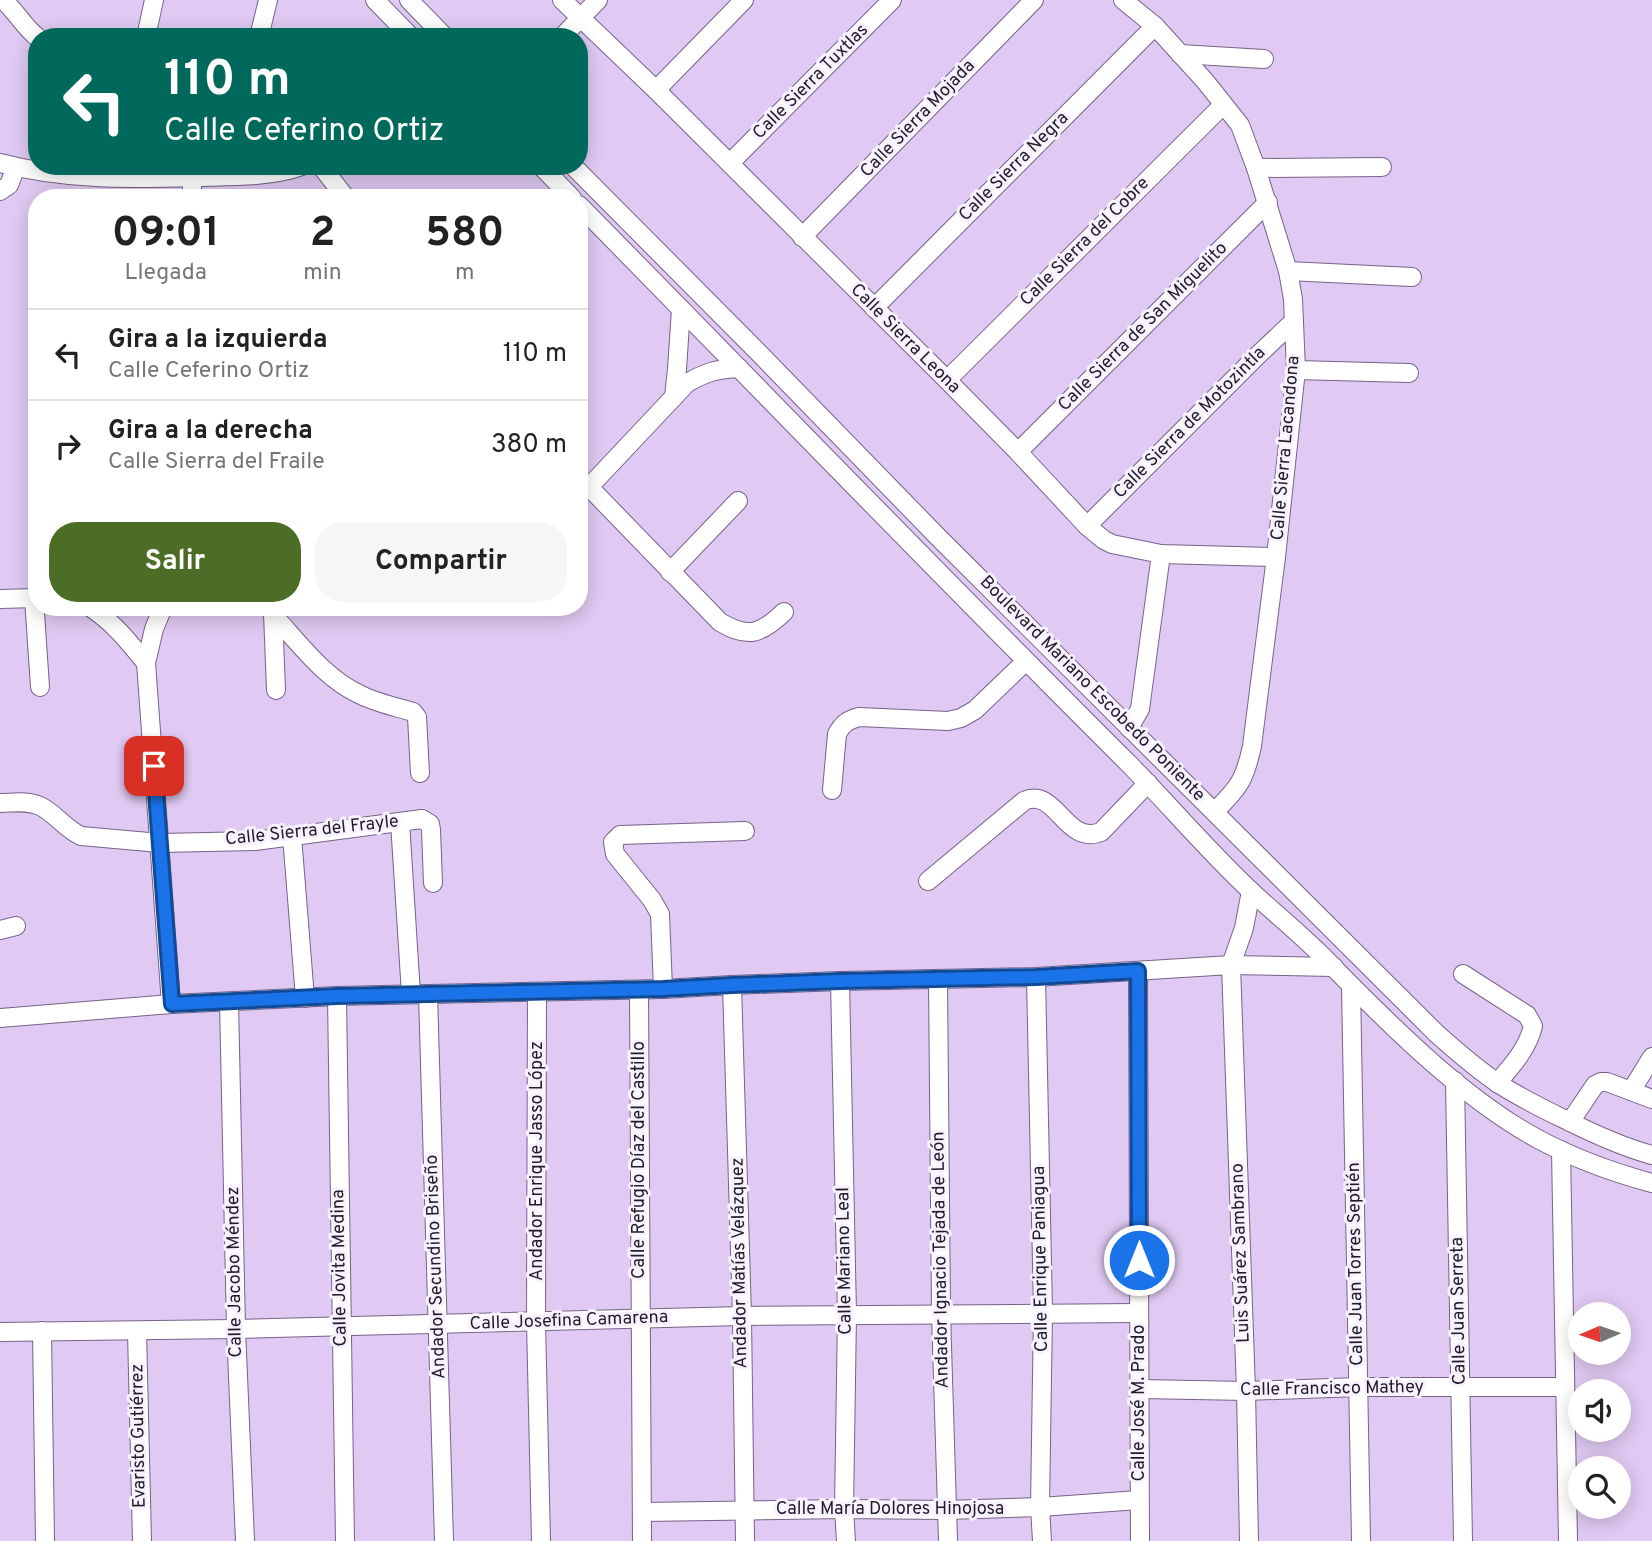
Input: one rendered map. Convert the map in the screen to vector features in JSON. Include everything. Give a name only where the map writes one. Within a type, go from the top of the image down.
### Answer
[{"type":"street","points":[[4,0],[29,28]]},
{"type":"street","points":[[148,28],[155,0]]},
{"type":"street","points":[[261,28],[268,0]]},
{"type":"street","points":[[375,0],[402,28]]},
{"type":"street","points":[[409,0],[436,28]]},
{"type":"street","name":"Calle Sierra Leona","points":[[562,0],[947,380],[1087,526],[1112,544],[1161,554],[1276,557]]},
{"type":"street","points":[[571,28],[598,0]]},
{"type":"street","points":[[656,90],[744,0]]},
{"type":"street","name":"Calle Sierra Tuxtlas","points":[[730,163],[892,0]]},
{"type":"street","name":"Calle Sierra Mojada","points":[[802,237],[1034,0]]},
{"type":"street","name":"Calle Sierra Lacandona","points":[[1122,0],[1155,26],[1205,81],[1240,125],[1268,202],[1288,271],[1293,299],[1296,370],[1252,746],[1243,780],[1215,811]]},
{"type":"street","name":"Calle Sierra Negra","points":[[874,308],[1155,26]]},
{"type":"street","points":[[1181,54],[1264,58]]},
{"type":"street","name":"Calle Sierra del Cobre","points":[[947,380],[1223,104]]},
{"type":"street","points":[[0,191],[9,185],[8,165],[28,167]]},
{"type":"street","points":[[1256,167],[1382,167]]},
{"type":"street","points":[[77,175],[94,178],[104,175]]},
{"type":"street","points":[[131,175],[155,179],[205,175]]},
{"type":"street","points":[[328,175],[339,189]]},
{"type":"street","points":[[550,175],[563,189]]},
{"type":"street","name":"Boulevard Mariano Escobedo Poniente","points":[[582,175],[938,537],[1436,1033],[1497,1083],[1526,1101],[1608,1140],[1652,1155]]},
{"type":"street","points":[[192,189],[193,177]]},
{"type":"street","name":"Calle Sierra de San Miguelito","points":[[1018,452],[1268,202]]},
{"type":"street","name":"Boulevard Mariano Escobedo Poniente","points":[[588,214],[1251,891],[1455,1081],[1505,1119],[1561,1150],[1591,1164],[1652,1183]]},
{"type":"street","points":[[1288,271],[1412,277]]},
{"type":"street","points":[[674,397],[681,309]]},
{"type":"street","name":"Calle Sierra de Motozintla","points":[[1087,526],[1294,321]]},
{"type":"street","points":[[588,487],[687,383],[703,374],[739,368]]},
{"type":"street","points":[[1296,370],[1409,373]]},
{"type":"street","points":[[588,495],[720,622],[732,629],[752,633],[769,626],[784,612]]},
{"type":"street","points":[[670,572],[738,501]]},
{"type":"street","points":[[921,555],[938,537]]},
{"type":"street","points":[[1129,728],[1140,709],[1161,554]]},
{"type":"street","points":[[0,599],[28,598]]},
{"type":"street","points":[[36,616],[40,687]]},
{"type":"street","points":[[102,616],[115,626],[146,663]]},
{"type":"street","points":[[159,616],[146,663],[172,1004]]},
{"type":"street","points":[[273,616],[276,690]]},
{"type":"street","points":[[277,616],[331,677],[363,696],[413,712],[417,717],[420,773]]},
{"type":"street","points":[[832,790],[837,734],[841,726],[850,719],[859,717],[948,721],[961,718],[975,710],[1026,661]]},
{"type":"street","points":[[928,881],[1024,801],[1038,798],[1046,802],[1076,831],[1092,835],[1101,832],[1148,783]]},
{"type":"street","name":"Calle Sierra del Frayle","points":[[0,803],[21,802],[39,806],[81,836],[160,843],[255,841],[422,819],[429,824],[431,830],[433,883]]},
{"type":"street","name":"Andador Secundino Briseño","points":[[400,821],[419,994],[438,1325],[444,1541]]},
{"type":"street","points":[[663,989],[660,914],[615,853],[613,842],[620,835],[745,831]]},
{"type":"street","points":[[292,836],[305,998]]},
{"type":"street","points":[[1231,965],[1244,928],[1251,891]]},
{"type":"street","points":[[0,1018],[172,1004],[337,996],[639,990],[840,981],[1036,977],[1231,965],[1334,967]]},
{"type":"street","name":"Luis Suárez Sambrano","points":[[1231,965],[1249,1541]]},
{"type":"street","name":"Calle José M. Prado","points":[[1138,971],[1140,1541]]},
{"type":"street","points":[[1463,974],[1527,1015],[1533,1026],[1530,1038],[1511,1068],[1497,1083]]},
{"type":"street","name":"Calle Enrique Paniagua","points":[[1036,977],[1043,1312],[1040,1507],[1042,1541]]},
{"type":"street","name":"Andador Ignacio Tejada de León","points":[[938,979],[941,1313],[947,1541]]},
{"type":"street","name":"Calle Mariano Leal","points":[[840,981],[847,1314],[844,1508],[846,1541]]},
{"type":"street","name":"Andador Matías Velázquez","points":[[732,985],[742,1315],[745,1541]]},
{"type":"street","name":"Calle Juan Torres Septién","points":[[1351,986],[1361,1541]]},
{"type":"street","name":"Calle Refugio Díaz del Castillo","points":[[639,990],[642,1541]]},
{"type":"street","name":"Andador Enrique Jasso López","points":[[537,992],[536,1322],[541,1541]]},
{"type":"street","name":"Calle Jovita Medina","points":[[337,996],[345,1541]]},
{"type":"street","name":"Calle Jacobo Méndez","points":[[229,1002],[236,1329],[245,1541]]},
{"type":"street","points":[[1631,1091],[1652,1057]]},
{"type":"street","name":"Calle Juan Serreta","points":[[1455,1081],[1463,1541]]},
{"type":"street","points":[[1570,1122],[1595,1085],[1601,1082],[1652,1099]]},
{"type":"street","points":[[1561,1150],[1568,1541]]},
{"type":"street","name":"Calle Josefina Camarena","points":[[0,1332],[438,1325],[742,1315],[1139,1312]]},
{"type":"street","points":[[42,1331],[45,1541]]},
{"type":"street","name":"Evaristo Gutiérrez","points":[[137,1331],[142,1541]]},
{"type":"street","name":"Calle Francisco Mathey","points":[[1141,1389],[1246,1391],[1358,1387],[1565,1387]]},
{"type":"street","name":"Calle María Dolores Hinojosa","points":[[642,1513],[844,1508],[946,1510],[1139,1500]]},
{"type":"route","points":[[154,766],[172,1004],[428,993],[663,989],[840,981],[1036,977],[1138,971],[1139,1260]]}]
